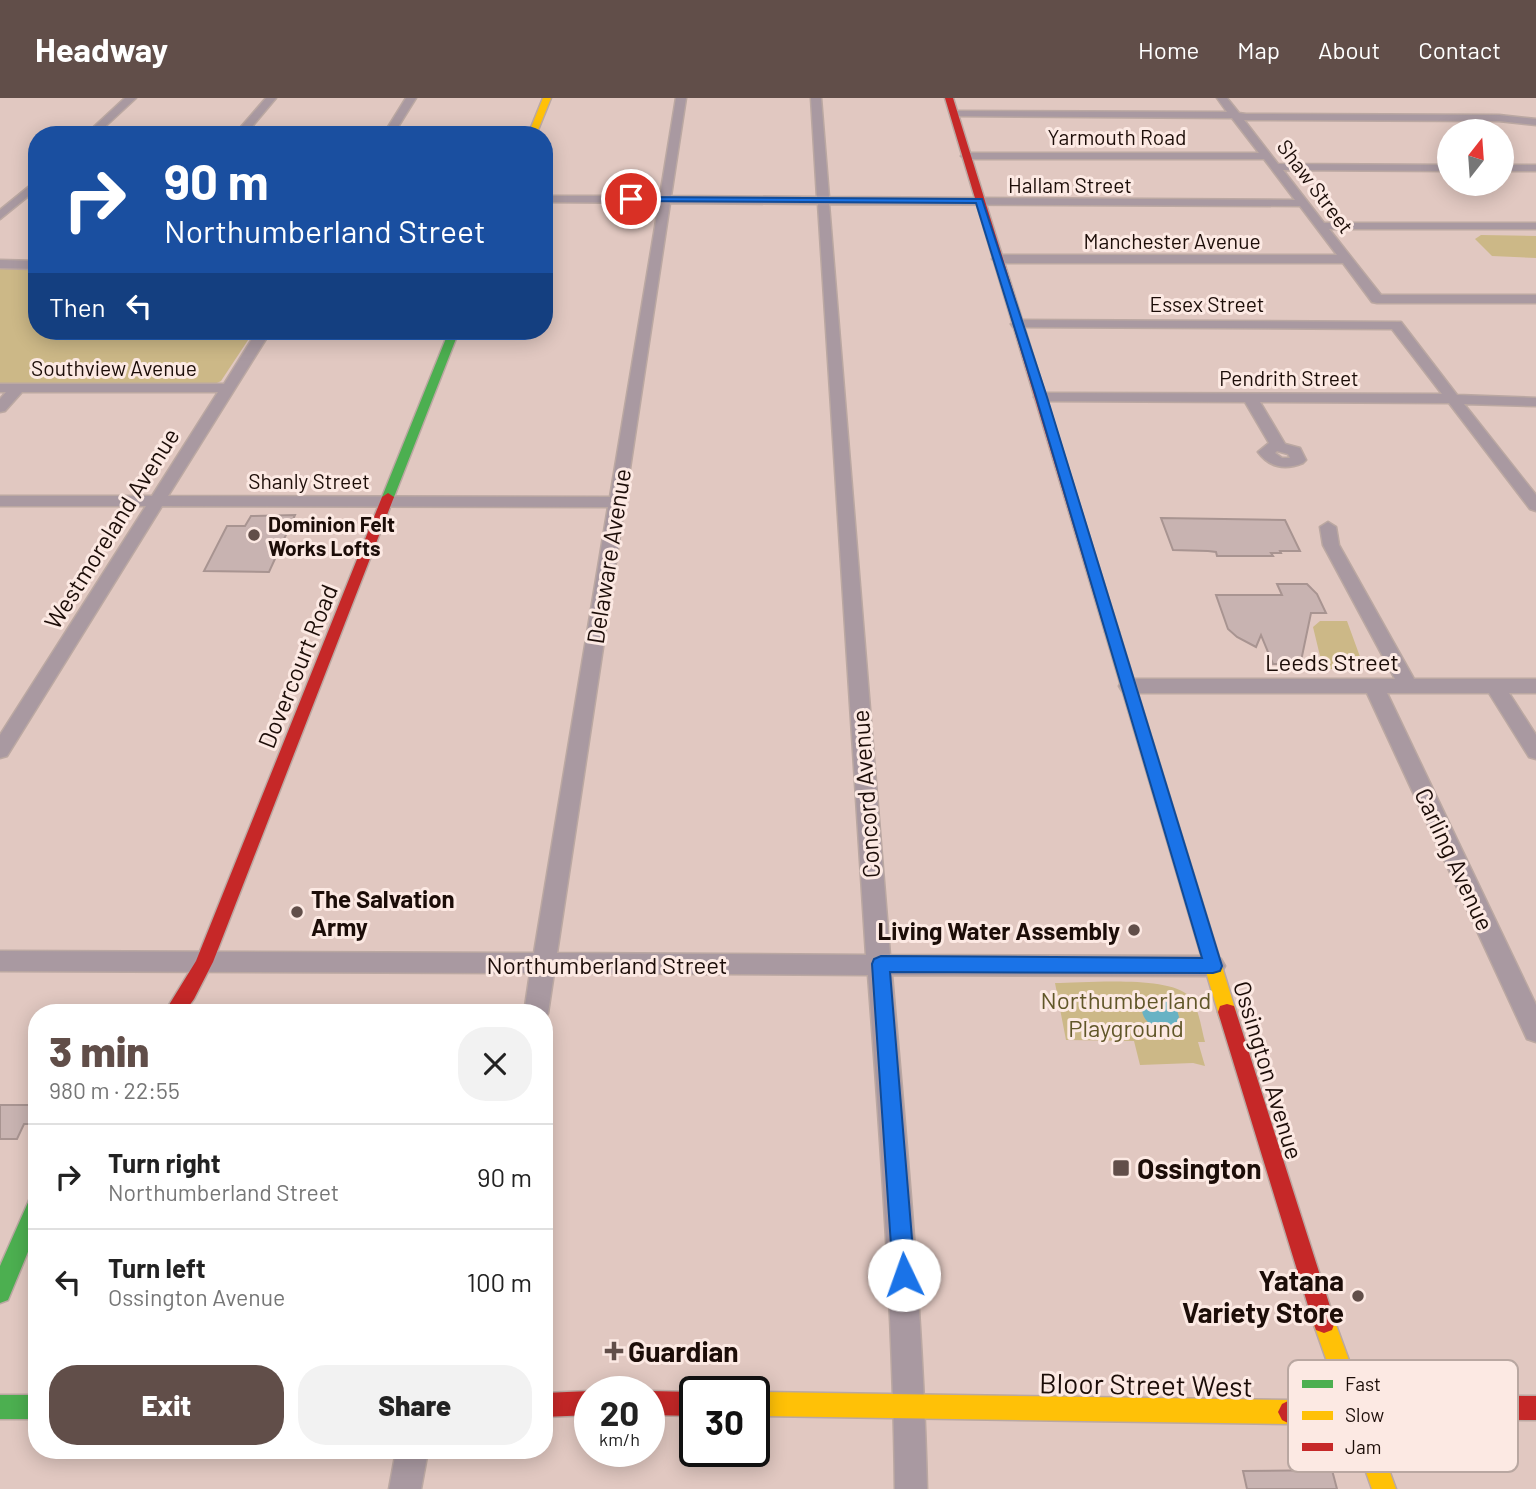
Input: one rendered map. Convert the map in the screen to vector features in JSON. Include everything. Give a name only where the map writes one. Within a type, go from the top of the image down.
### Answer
[{"type":"street","points":[[100,126],[131,98]]},
{"type":"street","points":[[247,126],[271,98]]},
{"type":"street","points":[[394,126],[411,98]]},
{"type":"street","points":[[536,126],[547,98]]},
{"type":"street","name":"Delaware Avenue","points":[[537,1004],[681,98]]},
{"type":"street","name":"Concord Avenue","points":[[816,98],[871,873],[881,964],[901,1228],[909,1370],[911,1489]]},
{"type":"street","name":"Ossington Avenue","points":[[949,98],[1294,1231],[1339,1360]]},
{"type":"street","name":"Shaw Street","points":[[1222,98],[1377,299],[1536,299]]},
{"type":"street","points":[[954,114],[1499,118],[1536,122]]},
{"type":"street","name":"Yarmouth Road","points":[[966,156],[1267,156]]},
{"type":"street","points":[[1275,167],[1437,167]]},
{"type":"street","points":[[1514,167],[1536,167]]},
{"type":"street","points":[[0,216],[28,191]]},
{"type":"street","points":[[0,198],[28,198]]},
{"type":"street","name":"Hallam Street","points":[[553,199],[1303,203]]},
{"type":"street","points":[[1320,226],[1536,226]]},
{"type":"street","name":"Manchester Avenue","points":[[998,259],[1345,259]]},
{"type":"street","points":[[0,264],[28,265]]},
{"type":"street","name":"Essex Street","points":[[1017,324],[1396,325],[1455,400]]},
{"type":"street","name":"Westmoreland Avenue","points":[[0,751],[258,340]]},
{"type":"street","name":"Dovercourt Road","points":[[180,1004],[204,962],[450,340]]},
{"type":"street","name":"Southview Avenue","points":[[0,388],[227,388]]},
{"type":"street","points":[[0,408],[18,388]]},
{"type":"street","name":"Pendrith Street","points":[[1041,397],[1536,402]]},
{"type":"street","points":[[1250,398],[1279,446]]},
{"type":"street","points":[[1455,400],[1536,506]]},
{"type":"street","name":"Shanly Street","points":[[0,501],[617,502]]},
{"type":"street","points":[[1328,527],[1331,545],[1408,686]]},
{"type":"street","name":"Leeds Street","points":[[1129,686],[1536,686]]},
{"type":"street","name":"Carling Avenue","points":[[1374,686],[1536,1031]]},
{"type":"street","points":[[1495,686],[1536,751]]},
{"type":"street","name":"Northumberland Street","points":[[0,961],[1213,966]]},
{"type":"street","points":[[0,1292],[28,1226]]},
{"type":"street","points":[[553,1405],[574,1404]]},
{"type":"street","name":"Bloor Street West","points":[[770,1404],[1288,1412]]},
{"type":"street","points":[[0,1406],[28,1406]]},
{"type":"street","name":"Bloor Street West","points":[[1518,1408],[1536,1408]]},
{"type":"street","points":[[405,1489],[411,1459]]},
{"type":"street","name":"Ossington Avenue","points":[[1378,1472],[1384,1489]]},
{"type":"green space","points":[[1481,235],[1536,236],[1536,258],[1492,256],[1475,239]]},
{"type":"green space","points":[[0,268],[28,268],[28,340],[248,340],[217,383],[0,383]]},
{"type":"green space","points":[[1320,621],[1347,621],[1363,665],[1353,669],[1325,669],[1318,664],[1320,656],[1313,627]]},
{"type":"green space","name":"Northumberland Playground","points":[[1055,983],[1145,983],[1178,989],[1189,996],[1197,1012],[1205,1042],[1198,1042],[1205,1066],[1193,1063],[1140,1065],[1134,1041],[1066,1040]]},
{"type":"water","points":[[1153,997],[1162,998],[1176,1008],[1179,1017],[1175,1026],[1164,1029],[1145,1019],[1142,1007]]},
{"type":"building","name":"Dominion Felt Works Lofts","points":[[295,515],[269,572],[204,571],[227,526],[245,526],[251,516]]},
{"type":"building","points":[[1161,518],[1285,520],[1300,551],[1280,551],[1281,553],[1271,553],[1273,556],[1217,556],[1216,552],[1173,550]]},
{"type":"building","points":[[1277,584],[1307,584],[1317,594],[1326,613],[1311,613],[1301,661],[1295,664],[1273,664],[1261,635],[1256,647],[1237,637],[1228,629],[1216,595],[1282,595]]},
{"type":"building","points":[[0,1105],[28,1105],[28,1124],[24,1124],[17,1139],[0,1139]]},
{"type":"building","points":[[1243,1471],[1333,1472],[1337,1489],[1247,1489]]},
{"type":"traffic: fast","points":[[388,497],[450,340]]},
{"type":"traffic: fast","points":[[0,1292],[28,1226]]},
{"type":"traffic: fast","points":[[0,1407],[28,1407]]},
{"type":"traffic: slow","points":[[536,126],[547,98]]},
{"type":"traffic: slow","points":[[1112,632],[1227,1012]]},
{"type":"traffic: slow","points":[[1324,1322],[1338,1360]]},
{"type":"traffic: slow","points":[[770,1404],[1288,1412]]},
{"type":"traffic: slow","points":[[1378,1472],[1384,1489]]},
{"type":"traffic: jam","points":[[949,98],[1112,632]]},
{"type":"traffic: jam","points":[[180,1004],[204,962],[388,497]]},
{"type":"traffic: jam","points":[[1227,1012],[1324,1322]]},
{"type":"traffic: jam","points":[[665,1403],[679,1404]]},
{"type":"traffic: jam","points":[[553,1405],[574,1404]]},
{"type":"traffic: jam","points":[[1518,1408],[1536,1408]]},
{"type":"place","name":"Dominion Felt Works Lofts","points":[[254,535]]},
{"type":"place","name":"The Salvation Army","points":[[297,912]]},
{"type":"place","name":"Living Water Assembly","points":[[1134,930]]},
{"type":"place","name":"Ossington","points":[[1121,1168]]},
{"type":"place","name":"Yatana Variety Store","points":[[1358,1296]]},
{"type":"place","name":"Guardian","points":[[614,1351]]},
{"type":"route","points":[[631,199],[979,201],[1213,966],[881,964],[904,1275]]}]
